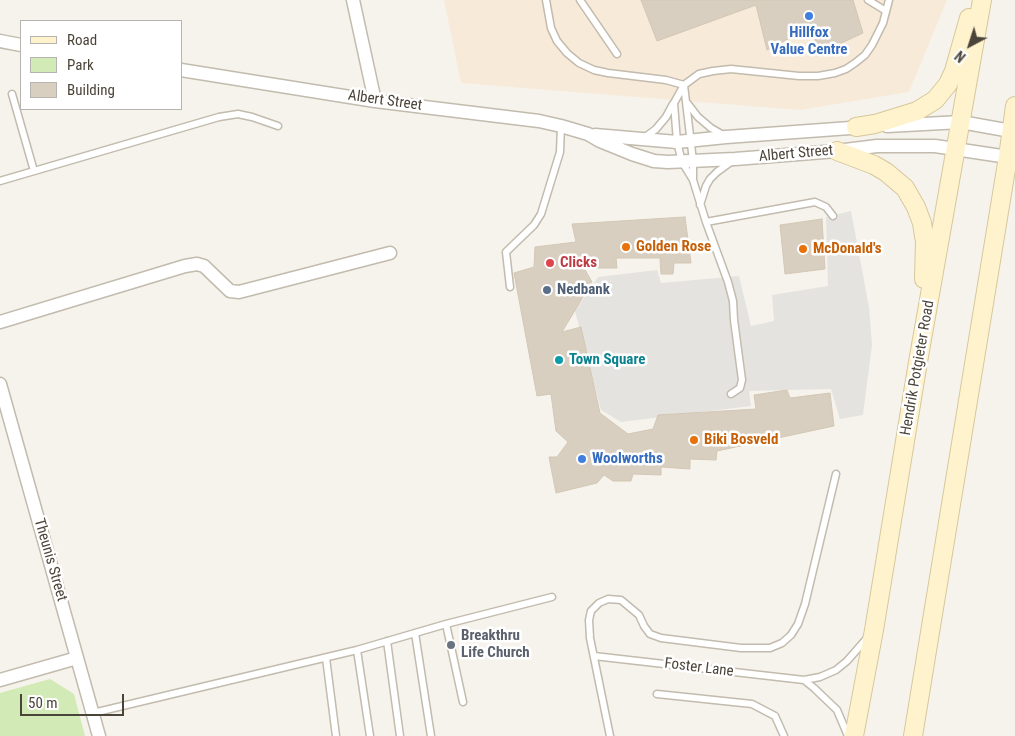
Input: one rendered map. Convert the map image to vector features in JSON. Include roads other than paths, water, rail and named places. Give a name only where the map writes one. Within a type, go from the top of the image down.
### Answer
[{"type":"main road","points":[[856,127],[875,124],[917,111],[935,100],[948,84],[954,71],[974,0]]},
{"type":"main road","name":"Hendrik Potgieter Road","points":[[854,736],[874,630],[918,362],[982,0]]},
{"type":"main road","points":[[913,736],[1012,156],[1015,106]]},
{"type":"main road","points":[[837,150],[886,172],[905,188],[916,207],[922,223],[925,242],[918,362]]},
{"type":"street","points":[[353,0],[375,101]]},
{"type":"street","points":[[0,41],[20,45]]},
{"type":"street","name":"Albert Street","points":[[182,70],[375,101],[510,117],[561,126],[588,134],[623,150],[654,160],[668,162],[735,159],[906,145],[935,146],[1012,156]]},
{"type":"street","name":"Albert Street","points":[[588,134],[677,142],[856,127],[961,122],[1013,132]]},
{"type":"street","points":[[0,322],[190,265],[204,266],[230,291],[239,292],[390,254]]},
{"type":"street","name":"Theunis Street","points":[[0,384],[99,736]]},
{"type":"street","points":[[0,680],[77,658]]},
{"type":"lane","points":[[546,0],[551,28],[557,41],[579,63],[608,74],[666,80],[684,85]]},
{"type":"lane","points":[[580,0],[617,54]]},
{"type":"lane","points":[[868,0],[886,11]]},
{"type":"lane","points":[[643,139],[656,129],[666,117],[684,85],[699,74],[713,70],[731,69],[799,76],[818,76],[846,69],[855,63],[872,45],[883,23],[889,0]]},
{"type":"lane","points":[[684,85],[691,141],[688,161],[693,180]]},
{"type":"lane","points":[[12,94],[34,171]]},
{"type":"lane","points":[[674,103],[677,142],[688,161],[700,205],[733,301],[742,380],[740,388],[731,394]]},
{"type":"lane","points":[[687,103],[698,117],[726,137]]},
{"type":"lane","points":[[0,182],[219,116],[238,114],[278,126]]},
{"type":"lane","points":[[510,287],[506,252],[534,225],[541,214],[560,152],[561,126]]},
{"type":"lane","points":[[700,205],[710,179],[735,159]]},
{"type":"lane","points":[[706,222],[815,202],[826,207],[833,216]]},
{"type":"lane","points":[[610,736],[590,638],[589,620],[591,611],[599,603],[608,599],[621,600],[638,615],[650,634],[661,638],[741,648],[770,648],[782,643],[791,635],[798,624],[805,604],[836,474]]},
{"type":"lane","points":[[93,713],[326,658],[552,596]]},
{"type":"lane","points":[[446,624],[463,702]]},
{"type":"lane","name":"Foster Lane","points":[[594,656],[804,680],[820,677],[836,670],[874,630]]},
{"type":"lane","points":[[415,633],[431,736]]},
{"type":"lane","points":[[387,641],[400,736]]},
{"type":"lane","points":[[357,650],[370,736]]},
{"type":"lane","points":[[326,658],[336,736]]},
{"type":"lane","points":[[804,680],[837,710],[848,736]]},
{"type":"lane","points":[[657,694],[752,704],[775,716],[784,736]]},
{"type":"place","name":"Hillfox Value Centre","points":[[809,16]]},
{"type":"place","name":"Golden Rose","points":[[626,247]]},
{"type":"place","name":"McDonald's","points":[[803,249]]},
{"type":"place","name":"Clicks","points":[[550,263]]},
{"type":"place","name":"Nedbank","points":[[547,290]]},
{"type":"place","name":"Town Square","points":[[559,360]]},
{"type":"place","name":"Biki Bosveld","points":[[694,440]]},
{"type":"place","name":"Woolworths","points":[[582,459]]},
{"type":"place","name":"Breakthru Life Church","points":[[451,645]]}]
